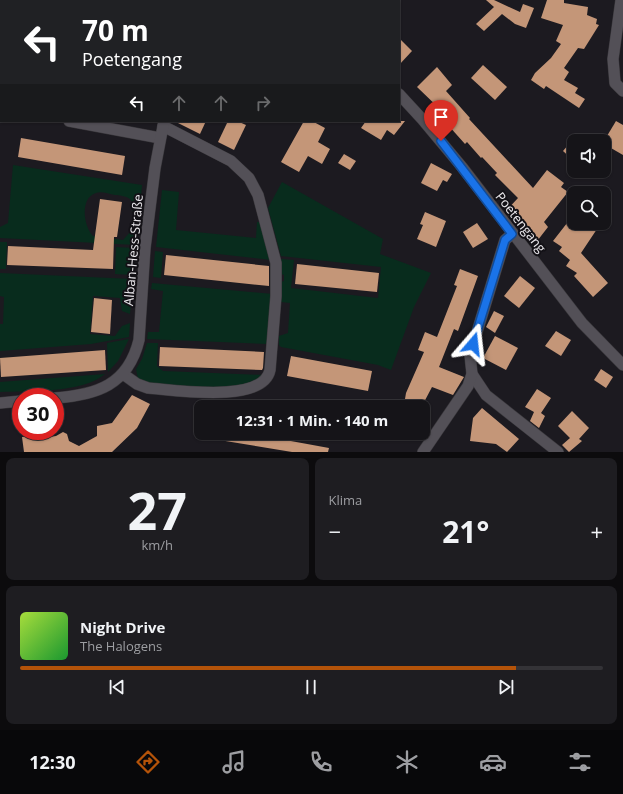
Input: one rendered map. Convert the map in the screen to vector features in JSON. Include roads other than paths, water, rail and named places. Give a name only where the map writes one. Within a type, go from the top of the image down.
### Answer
[{"type":"street","points":[[621,0],[613,59],[615,83],[623,91]]},
{"type":"street","name":"Poetengang","points":[[400,95],[449,151],[582,323],[623,364]]},
{"type":"street","points":[[74,122],[160,138]]},
{"type":"street","name":"Alban-Hess-Straße","points":[[64,397],[79,396],[93,392],[107,386],[123,374],[133,356],[139,340],[145,248],[160,138],[164,124],[231,161],[249,178],[258,195],[276,263],[276,296],[270,370],[268,377],[261,384],[250,389],[229,393],[148,388],[137,384],[123,374]]},
{"type":"street","points":[[423,452],[468,386],[472,374],[470,355],[505,240],[512,234]]},
{"type":"street","points":[[472,374],[486,395],[558,452]]},
{"type":"street","points":[[0,403],[12,402]]}]
